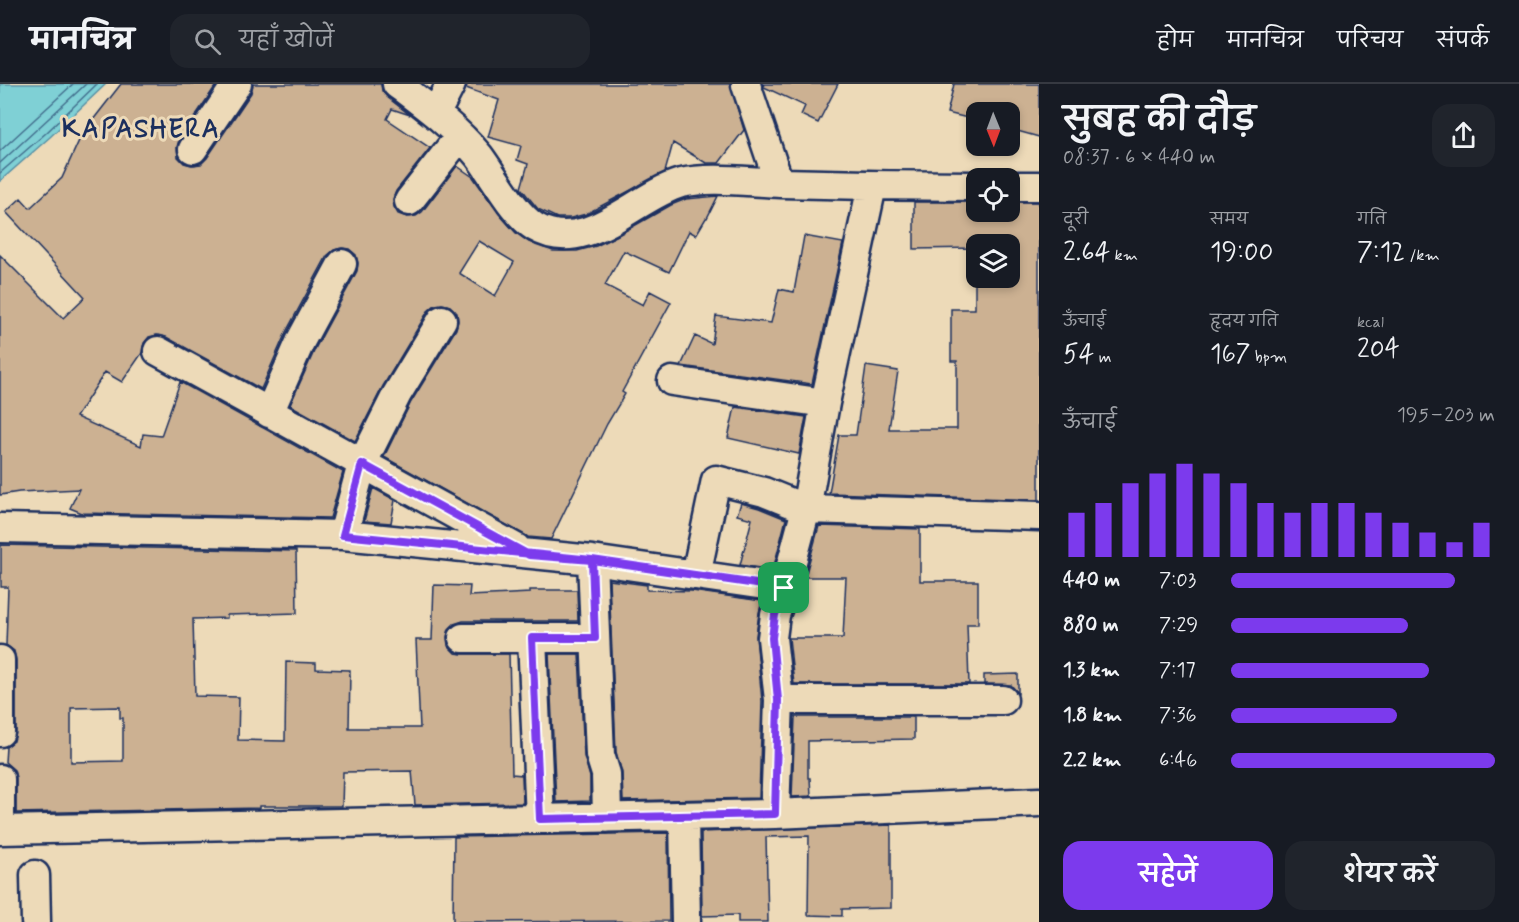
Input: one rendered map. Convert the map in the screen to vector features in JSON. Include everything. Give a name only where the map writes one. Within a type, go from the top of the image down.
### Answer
[{"type":"street","points":[[192,149],[237,84]]},
{"type":"street","points":[[397,84],[436,113],[478,155],[522,216],[535,228],[556,234],[591,231],[668,187],[703,180],[872,186],[966,186]]},
{"type":"street","points":[[436,113],[451,84]]},
{"type":"street","points":[[746,85],[778,183]]},
{"type":"street","points":[[409,201],[460,136]]},
{"type":"street","points":[[775,814],[778,700],[772,638],[775,615],[806,509],[825,403],[872,186]]},
{"type":"street","points":[[1020,186],[1039,186]]},
{"type":"street","points":[[269,413],[301,339],[342,264]]},
{"type":"street","points":[[343,535],[362,464],[397,394],[442,320]]},
{"type":"street","points":[[158,351],[529,555]]},
{"type":"street","points":[[672,381],[825,403]]},
{"type":"street","points":[[696,575],[716,480],[764,492],[806,509],[1039,516]]},
{"type":"street","points":[[0,528],[343,535],[592,560],[784,588]]},
{"type":"street","points":[[592,560],[600,755],[606,774],[607,818]]},
{"type":"street","points":[[463,638],[595,638]]},
{"type":"street","points":[[532,638],[540,819]]},
{"type":"street","points":[[0,660],[0,732]]},
{"type":"street","points":[[778,700],[1003,700]]},
{"type":"street","points":[[0,779],[0,830],[775,814],[1039,802]]},
{"type":"street","points":[[684,816],[686,922]]},
{"type":"street","points":[[35,875],[36,922]]},
{"type":"water","points":[[0,84],[106,84],[0,181]]},
{"type":"building","points":[[121,84],[217,84],[179,140],[177,147],[178,157],[184,163],[201,164],[251,93],[253,84],[381,84],[382,91],[387,97],[410,115],[392,109],[387,119],[430,148],[396,191],[393,199],[398,214],[407,217],[416,216],[422,212],[457,166],[473,177],[499,214],[516,233],[529,242],[553,251],[577,251],[596,246],[671,205],[686,199],[718,196],[696,235],[689,231],[669,272],[624,251],[605,285],[643,305],[650,291],[671,302],[622,392],[625,394],[607,424],[551,539],[528,537],[384,457],[411,402],[456,329],[457,313],[450,306],[435,305],[428,311],[383,386],[355,441],[290,405],[316,347],[357,271],[356,255],[349,249],[342,248],[334,250],[327,256],[286,332],[261,389],[166,337],[157,335],[149,337],[144,343],[142,353],[122,382],[105,372],[76,417],[141,446],[143,434],[161,436],[180,382],[343,472],[330,518],[82,513],[70,508],[79,489],[0,495],[0,255],[63,318],[85,297],[6,212],[21,198],[30,208],[62,178],[82,134]],"holes":[[[479,241],[514,262],[495,296],[459,273]]]},
{"type":"building","points":[[467,84],[730,84],[744,130],[719,163],[706,163],[673,143],[665,172],[586,214],[571,218],[557,218],[538,209],[521,188],[528,164],[517,160],[521,146],[488,137],[499,100],[466,88]]},
{"type":"building","points":[[763,84],[838,84],[818,123],[801,115],[805,106],[764,87]]},
{"type":"building","points":[[954,84],[1039,84],[1039,137],[1020,132],[1020,102],[966,102],[966,118],[947,113]]},
{"type":"building","points":[[914,202],[966,202],[966,222],[1020,222],[1020,202],[1039,202],[1039,500],[829,493],[839,435],[856,435],[866,366],[898,371],[889,429],[957,429],[957,361],[951,361],[951,309],[975,309],[975,288],[1020,288],[1020,234],[966,234],[966,248],[914,249]]},
{"type":"building","points":[[804,236],[843,243],[812,384],[681,366],[695,336],[712,344],[716,316],[771,323],[779,289],[794,292]]},
{"type":"building","points":[[735,407],[806,417],[799,454],[728,438]]},
{"type":"building","points":[[373,488],[395,500],[391,523],[364,521]]},
{"type":"building","points":[[741,503],[786,519],[773,570],[740,565],[752,519],[737,515]]},
{"type":"building","points":[[819,526],[920,529],[920,581],[978,581],[978,624],[967,624],[969,684],[794,684],[789,638],[843,638],[846,577],[805,577]]},
{"type":"building","points":[[1,545],[296,551],[297,613],[227,615],[227,618],[193,619],[195,696],[239,697],[238,740],[285,741],[286,662],[316,663],[316,669],[350,670],[349,728],[420,728],[416,640],[432,640],[434,585],[470,586],[469,596],[530,593],[530,590],[577,590],[578,621],[463,621],[454,624],[449,629],[448,646],[455,653],[509,654],[512,774],[522,775],[523,803],[415,805],[412,771],[343,772],[342,806],[16,813],[16,778],[14,770],[5,762],[6,747],[14,741],[16,732],[16,660],[14,651],[6,645],[8,587],[1,587]],"holes":[[[120,707],[120,718],[123,718],[123,761],[71,762],[71,708]]]},
{"type":"building","points":[[609,580],[647,585],[647,590],[692,591],[762,601],[756,636],[762,701],[759,798],[623,801],[622,773],[616,752]]},
{"type":"building","points":[[549,654],[579,654],[584,756],[590,777],[590,801],[556,802]]},
{"type":"building","points":[[1018,674],[1018,693],[1011,685],[984,684],[984,675]]},
{"type":"building","points":[[795,717],[914,717],[914,739],[808,741],[808,778],[810,778],[811,796],[792,797]]},
{"type":"building","points":[[891,825],[891,908],[842,909],[842,916],[808,915],[809,836],[766,837],[768,922],[738,922],[738,915],[702,916],[701,832]]},
{"type":"building","points":[[668,833],[669,921],[453,922],[454,837]]},
{"type":"district","name":"KAPASHERA","points":[[141,130]]},
{"type":"route","points":[[784,588],[592,560],[529,555],[362,464],[343,535],[529,555],[592,560],[595,638],[532,638],[540,819],[775,814],[778,700],[772,638],[775,615],[784,588]]}]
